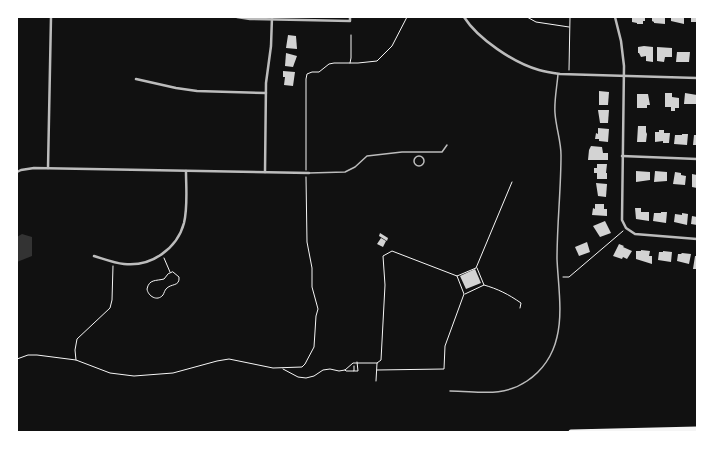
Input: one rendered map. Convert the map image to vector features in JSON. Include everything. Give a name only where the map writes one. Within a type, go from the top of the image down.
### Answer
[{"type":"highway","points":[[571,432],[697,429]]},
{"type":"street","points":[[48,168],[51,17]]},
{"type":"street","points":[[237,17],[350,19]]},
{"type":"street","points":[[464,17],[474,30],[485,40],[518,62],[538,70],[569,75],[697,78]]},
{"type":"street","points":[[615,17],[623,54],[621,214],[623,224],[635,234],[697,239]]},
{"type":"street","points":[[265,172],[266,93],[271,46],[272,18]]},
{"type":"street","points":[[136,79],[197,91],[266,93]]},
{"type":"street","points":[[622,156],[697,159]]},
{"type":"street","points":[[17,172],[34,168],[48,168],[308,173]]},
{"type":"street","points":[[94,256],[114,262],[140,264],[152,260],[162,254],[176,240],[184,224],[186,210],[186,170]]},
{"type":"lane","points":[[450,391],[484,393],[514,389],[539,371],[552,352],[560,322],[558,225],[561,155],[554,112],[558,74]]},
{"type":"lane","points":[[308,173],[346,172],[355,167],[367,156],[402,152],[442,152],[447,145]]},
{"type":"lane","points":[[419,156],[423,157],[424,161],[423,164],[418,166],[414,159],[419,156]]},
{"type":"path","points":[[17,359],[28,355],[37,355],[76,360],[110,373],[134,376],[173,373],[217,361],[229,360],[266,367],[302,367],[314,347],[315,321],[318,309],[312,287],[312,268],[307,242],[308,173],[305,121],[307,74],[319,72],[325,66],[334,63],[377,61],[384,56],[392,46],[408,17]]},
{"type":"path","points":[[527,17],[536,22],[570,27]]},
{"type":"path","points":[[569,75],[570,17]]},
{"type":"path","points":[[350,63],[351,35]]},
{"type":"path","points":[[376,381],[377,363],[381,360],[385,285],[382,256],[392,251],[457,276],[476,268],[512,182]]},
{"type":"path","points":[[558,277],[569,277],[626,228]]},
{"type":"path","points":[[162,254],[170,273]]},
{"type":"path","points":[[76,360],[75,350],[77,339],[110,308],[112,300],[112,268],[114,262]]},
{"type":"path","points":[[476,268],[484,285]]},
{"type":"path","points":[[170,273],[177,274],[179,279],[178,282],[166,289],[163,295],[159,298],[150,296],[147,291],[148,285],[154,280],[164,279],[170,273]]},
{"type":"path","points":[[377,370],[444,368],[445,346],[464,294],[457,276]]},
{"type":"path","points":[[464,294],[484,285],[496,288],[508,294],[520,302],[520,308]]},
{"type":"path","points":[[282,368],[298,377],[306,378],[314,376],[323,370],[330,369],[339,371],[358,371],[357,362]]},
{"type":"path","points":[[345,370],[353,363],[357,362],[377,363]]},
{"type":"path","points":[[354,366],[354,371]]},
{"type":"shaded area","points":[[22,234],[32,237],[32,256],[17,262],[17,237]]},
{"type":"building","points":[[632,17],[645,17],[645,21],[643,21],[643,24],[637,24],[632,22]]},
{"type":"building","points":[[652,17],[665,17],[665,24],[654,23],[652,21]]},
{"type":"building","points":[[671,17],[684,17],[684,24],[671,21]]},
{"type":"building","points":[[691,17],[697,17],[697,22],[691,22]]},
{"type":"building","points":[[288,35],[296,36],[297,49],[286,48]]},
{"type":"building","points":[[638,47],[653,47],[653,62],[646,61],[646,56],[641,57],[638,53]]},
{"type":"building","points":[[657,47],[672,48],[672,57],[665,57],[664,62],[657,61]]},
{"type":"building","points":[[677,52],[690,52],[689,62],[676,62]]},
{"type":"building","points":[[286,53],[297,56],[293,67],[285,66]]},
{"type":"building","points":[[283,71],[295,72],[293,86],[284,85],[285,77],[283,77]]},
{"type":"building","points":[[599,91],[609,92],[608,105],[599,105]]},
{"type":"building","points":[[665,93],[672,93],[672,97],[679,98],[679,108],[675,108],[675,111],[671,111],[671,107],[665,107]]},
{"type":"building","points":[[685,93],[697,95],[697,104],[684,104]]},
{"type":"building","points":[[637,94],[648,94],[650,105],[647,105],[647,108],[637,108]]},
{"type":"building","points":[[598,110],[609,110],[608,123],[600,123]]},
{"type":"building","points":[[638,126],[646,126],[646,142],[637,142]]},
{"type":"building","points":[[598,128],[609,129],[608,142],[595,139],[596,133],[598,134]]},
{"type":"building","points":[[659,130],[664,130],[664,133],[670,133],[669,143],[663,143],[663,141],[655,142],[655,132],[659,132]]},
{"type":"building","points":[[688,134],[687,145],[674,144],[675,135]]},
{"type":"building","points":[[694,135],[697,135],[697,145],[693,145]]},
{"type":"building","points":[[591,146],[602,147],[603,153],[608,153],[608,160],[588,160]]},
{"type":"building","points":[[597,164],[607,164],[607,179],[597,179],[597,173],[594,173],[594,168],[597,168]]},
{"type":"building","points":[[636,171],[650,172],[650,180],[636,182]]},
{"type":"building","points":[[655,171],[667,172],[667,181],[654,182]]},
{"type":"building","points":[[675,172],[686,176],[685,185],[673,184]]},
{"type":"building","points":[[692,174],[697,175],[697,188],[692,187]]},
{"type":"building","points":[[596,183],[607,184],[606,197],[598,196]]},
{"type":"building","points":[[595,204],[604,204],[604,209],[607,209],[607,216],[592,215],[593,208],[595,209]]},
{"type":"building","points":[[635,208],[641,208],[641,212],[649,212],[649,221],[636,219]]},
{"type":"building","points":[[667,212],[666,223],[653,221],[654,213]]},
{"type":"building","points":[[682,213],[688,214],[687,225],[674,222],[675,214],[682,215]]},
{"type":"building","points":[[692,216],[697,217],[697,225],[691,224]]},
{"type":"building","points":[[605,221],[611,233],[600,237],[593,226]]},
{"type":"building","points":[[380,233],[388,238],[387,241],[379,236]]},
{"type":"building","points":[[381,238],[386,241],[383,247],[377,244]]},
{"type":"building","points":[[587,242],[590,252],[579,256],[575,247]]},
{"type":"building","points":[[619,244],[632,251],[627,259],[613,256]]},
{"type":"building","points":[[636,251],[650,251],[649,256],[652,256],[652,264],[636,259]]},
{"type":"building","points":[[659,252],[672,252],[671,262],[658,260]]},
{"type":"building","points":[[678,254],[691,254],[689,264],[677,261]]},
{"type":"building","points":[[695,256],[697,256],[697,269],[693,269]]},
{"type":"building","points":[[475,269],[481,283],[466,289],[460,276]]}]
